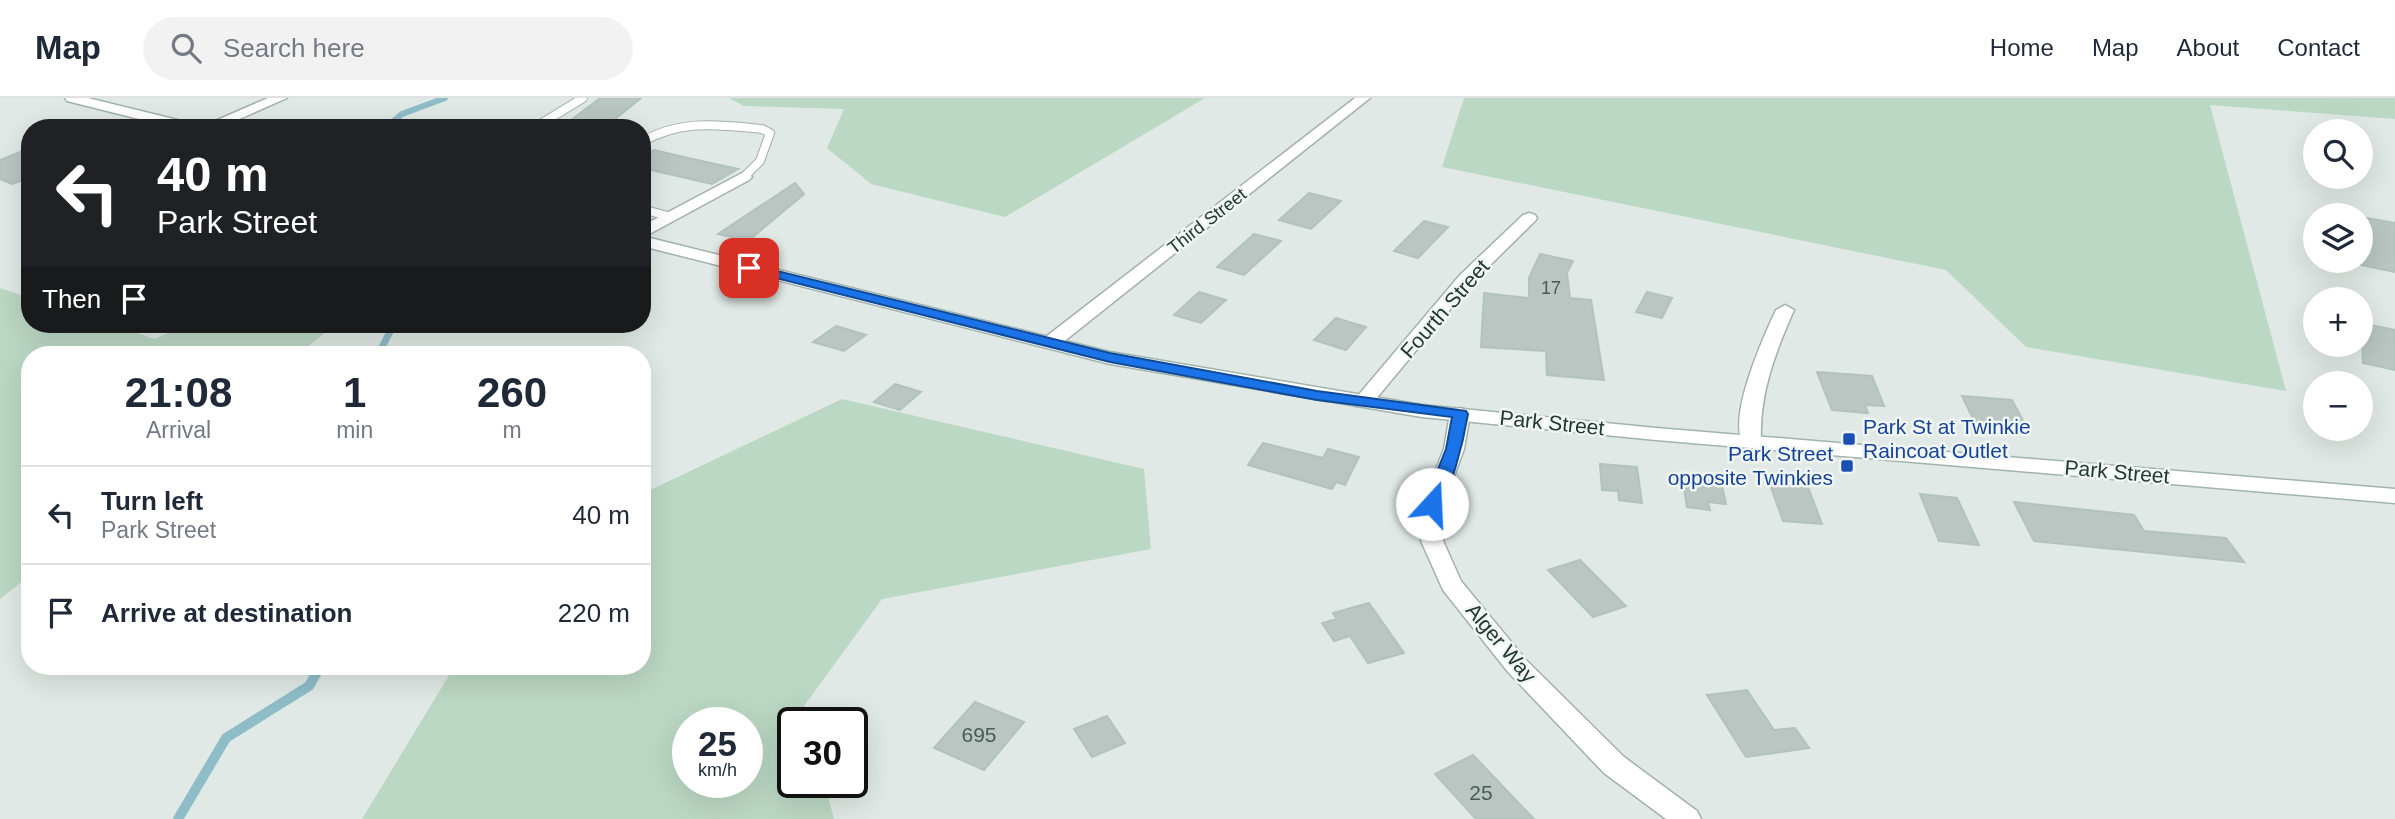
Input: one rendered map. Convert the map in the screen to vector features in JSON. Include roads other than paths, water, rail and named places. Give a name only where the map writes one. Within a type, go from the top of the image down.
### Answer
[{"type":"street","points":[[72,98],[157,119]]},
{"type":"street","points":[[228,119],[281,98]]},
{"type":"street","name":"Third Street","points":[[1050,343],[1363,98]]},
{"type":"street","points":[[651,228],[744,177]]},
{"type":"street","name":"Fourth Street","points":[[1363,402],[1466,279],[1529,218]]},
{"type":"street","name":"Park Street","points":[[651,243],[1110,358],[1363,402],[1751,442],[2395,496]]},
{"type":"street","points":[[1751,442],[1748,418],[1758,369],[1785,310]]},
{"type":"street","name":"Alger Way","points":[[1461,414],[1454,449],[1427,520],[1433,544],[1451,584],[1517,666],[1614,765],[1687,819]]},
{"type":"lane","points":[[549,119],[583,98]]},
{"type":"lane","points":[[651,138],[670,128],[693,124],[762,129],[770,133],[761,161],[744,177]]},
{"type":"lane","points":[[651,211],[671,217]]},
{"type":"waterway","points":[[396,119],[402,114],[445,98]]},
{"type":"waterway","points":[[383,346],[389,333]]},
{"type":"waterway","points":[[178,819],[226,738],[309,686],[315,675]]},
{"type":"place","name":"Park St at Twinkie Raincoat Outlet","points":[[1849,439]]},
{"type":"place","name":"Park Street opposite Twinkies","points":[[1847,466]]}]
